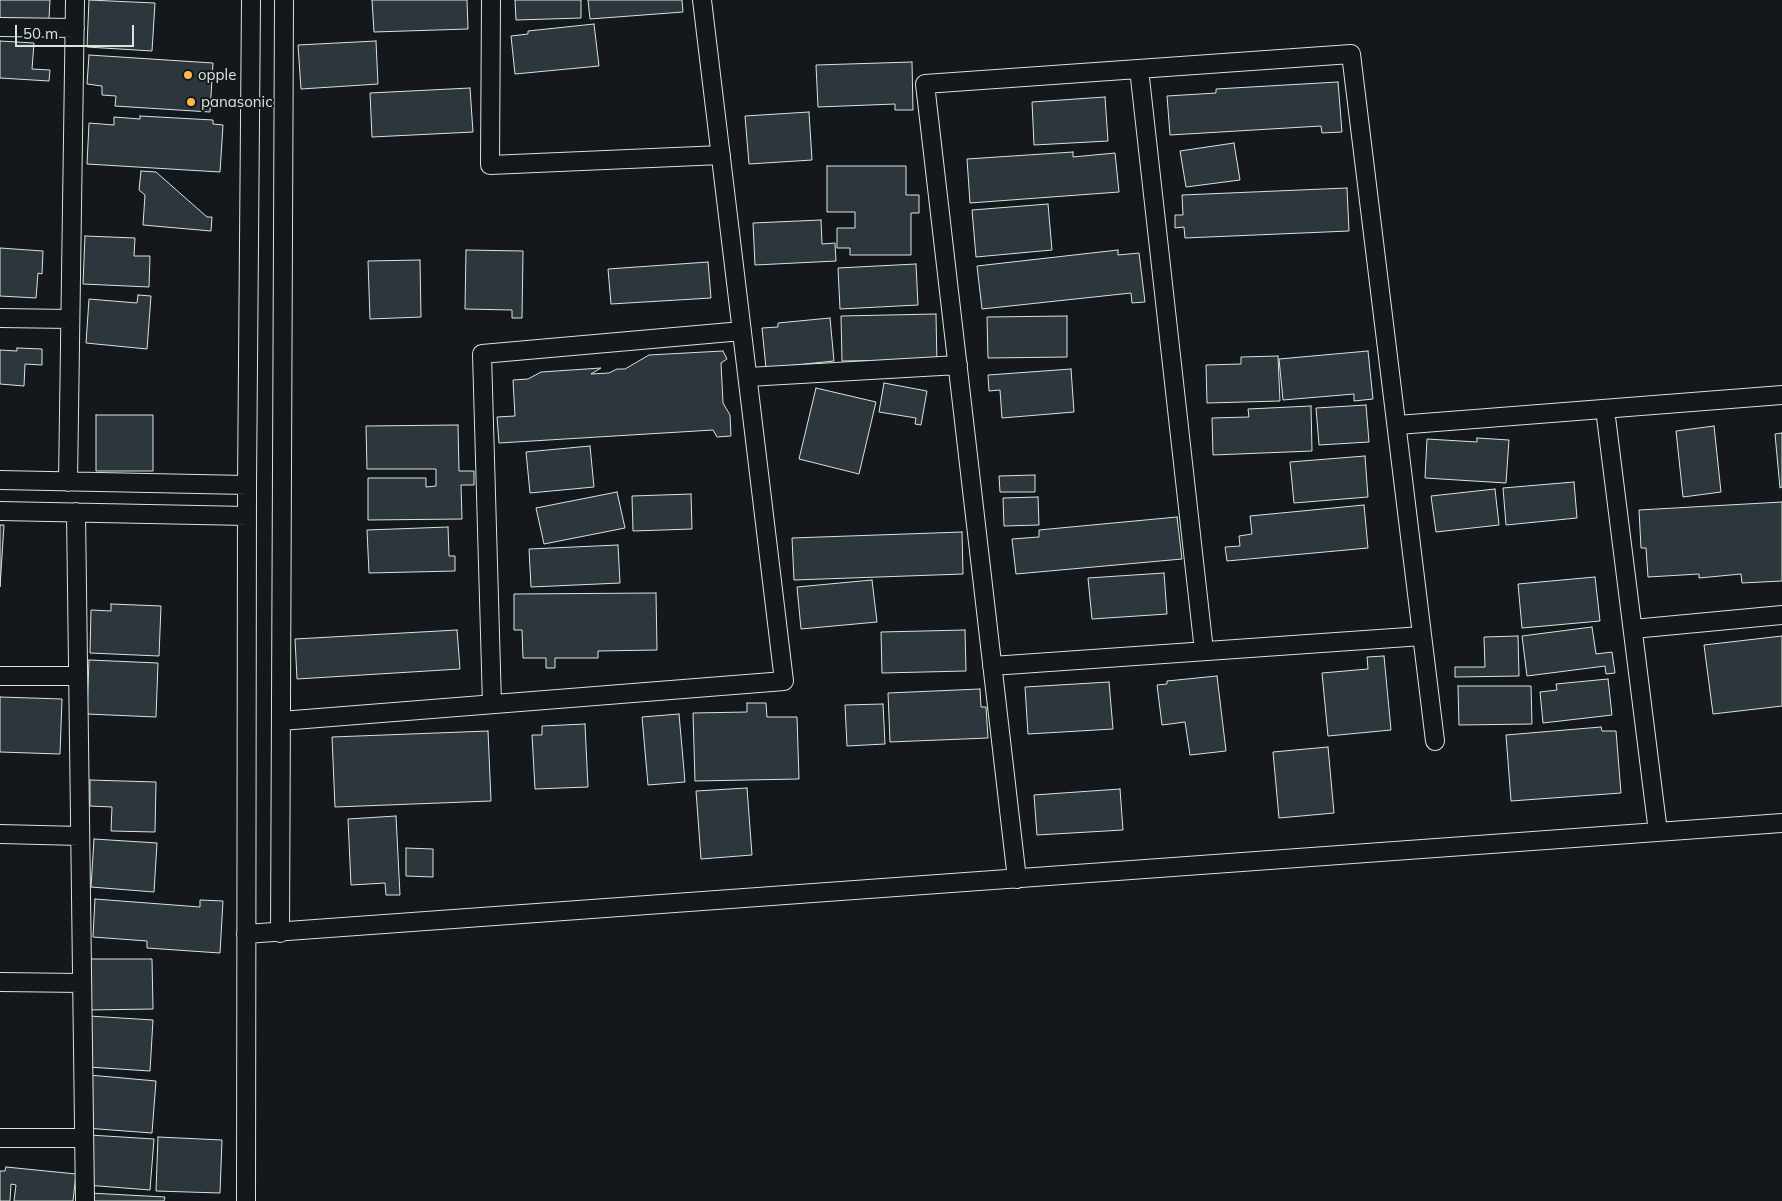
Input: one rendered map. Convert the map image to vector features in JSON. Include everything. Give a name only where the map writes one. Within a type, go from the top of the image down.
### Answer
[{"type":"street","points":[[68,482],[75,0]]},
{"type":"street","points":[[246,1201],[247,485],[251,0]]},
{"type":"street","points":[[280,932],[284,0]]},
{"type":"street","points":[[491,0],[490,164],[720,156]]},
{"type":"street","points":[[281,721],[784,680],[702,0]]},
{"type":"street","points":[[0,28],[75,28]]},
{"type":"street","points":[[1017,879],[925,84],[1351,54],[1398,424],[1435,741]]},
{"type":"street","points":[[1139,69],[1204,651]]},
{"type":"street","points":[[0,318],[70,318]]},
{"type":"street","points":[[492,704],[482,354],[742,332]]},
{"type":"street","points":[[748,377],[958,365]]},
{"type":"street","points":[[1398,424],[1782,395]]},
{"type":"street","points":[[1605,408],[1658,832]]},
{"type":"street","points":[[0,480],[247,485]]},
{"type":"street","points":[[0,511],[247,516]]},
{"type":"street","points":[[76,512],[85,1201]]},
{"type":"street","points":[[1633,629],[1782,615]]},
{"type":"street","points":[[992,666],[1422,636]]},
{"type":"street","points":[[0,676],[78,676]]},
{"type":"street","points":[[246,934],[1782,822]]},
{"type":"street","points":[[0,834],[80,836]]},
{"type":"street","points":[[0,982],[82,983]]},
{"type":"street","points":[[0,1138],[84,1138]]},
{"type":"building","points":[[0,0],[50,0],[49,19],[0,18]]},
{"type":"building","points":[[89,0],[155,3],[152,51],[87,47]]},
{"type":"building","points":[[372,0],[467,0],[468,29],[374,32]]},
{"type":"building","points":[[515,0],[581,0],[581,18],[516,20]]},
{"type":"building","points":[[588,0],[682,0],[683,12],[590,19]]},
{"type":"building","points":[[594,24],[599,66],[515,74],[511,36],[528,34],[528,31]]},
{"type":"building","points":[[0,41],[34,43],[32,69],[50,70],[49,81],[0,78]]},
{"type":"building","points":[[376,41],[378,84],[301,89],[298,45]]},
{"type":"building","points":[[89,55],[213,63],[210,112],[115,106],[116,96],[102,95],[102,86],[87,84]]},
{"type":"building","points":[[912,62],[913,110],[895,110],[895,104],[818,107],[816,65]]},
{"type":"building","points":[[1338,82],[1342,132],[1322,133],[1321,126],[1170,135],[1167,96],[1216,93],[1216,89]]},
{"type":"building","points":[[470,88],[473,132],[372,137],[370,93]]},
{"type":"building","points":[[1105,97],[1108,141],[1034,145],[1032,102]]},
{"type":"building","points":[[809,112],[812,160],[749,164],[745,116]]},
{"type":"building","points":[[140,116],[213,120],[213,124],[223,125],[220,172],[87,164],[89,123],[114,125],[114,117],[140,119]]},
{"type":"building","points":[[1234,143],[1240,180],[1186,187],[1180,151]]},
{"type":"building","points":[[1073,152],[1073,157],[1115,153],[1119,192],[970,203],[967,159]]},
{"type":"building","points":[[827,166],[906,166],[906,195],[919,195],[919,213],[911,213],[911,255],[850,255],[850,248],[837,248],[837,228],[855,228],[855,212],[827,212]]},
{"type":"building","points":[[141,171],[156,172],[207,217],[212,217],[211,231],[143,225],[145,195],[139,190]]},
{"type":"building","points":[[1347,188],[1349,231],[1185,238],[1184,227],[1175,228],[1175,215],[1183,215],[1182,195]]},
{"type":"building","points":[[1048,204],[1052,250],[976,257],[972,210]]},
{"type":"building","points":[[821,220],[822,244],[835,243],[836,261],[755,265],[753,223]]},
{"type":"building","points":[[85,236],[135,238],[134,256],[150,256],[149,287],[83,284]]},
{"type":"building","points":[[0,248],[43,251],[42,274],[38,273],[36,298],[0,296]]},
{"type":"building","points":[[466,250],[523,251],[522,318],[512,318],[512,310],[465,309]]},
{"type":"building","points":[[1118,250],[1118,255],[1139,253],[1145,302],[1132,303],[1131,293],[982,309],[977,266]]},
{"type":"building","points":[[420,260],[421,317],[370,319],[368,261]]},
{"type":"building","points":[[708,262],[711,298],[611,304],[608,269]]},
{"type":"building","points":[[916,264],[918,305],[840,309],[838,268]]},
{"type":"building","points":[[138,295],[151,296],[147,349],[86,343],[89,299],[137,303]]},
{"type":"building","points":[[936,314],[937,365],[918,360],[842,361],[841,316]]},
{"type":"building","points":[[1067,316],[1067,357],[988,358],[987,317]]},
{"type":"building","points":[[830,318],[834,361],[766,368],[762,328],[778,327],[778,323]]},
{"type":"building","points":[[17,348],[42,349],[42,365],[25,364],[24,386],[0,384],[0,350],[17,351]]},
{"type":"building","points":[[723,351],[727,359],[721,363],[723,403],[730,415],[731,436],[717,437],[713,430],[499,443],[497,417],[515,416],[513,380],[528,379],[541,372],[601,368],[591,374],[609,373],[617,369],[625,369],[649,355]]},
{"type":"building","points":[[1368,351],[1373,399],[1354,401],[1354,394],[1283,400],[1279,359]]},
{"type":"building","points":[[1278,356],[1280,401],[1207,403],[1206,365],[1241,364],[1241,357]]},
{"type":"building","points":[[1071,369],[1074,412],[1002,418],[1000,390],[989,391],[988,375]]},
{"type":"building","points":[[884,383],[927,391],[921,425],[915,424],[916,418],[879,412]]},
{"type":"building","points":[[816,388],[876,402],[859,474],[799,459]]},
{"type":"building","points":[[1366,405],[1369,442],[1319,445],[1316,408]]},
{"type":"building","points":[[1311,406],[1312,451],[1213,455],[1212,418],[1249,417],[1248,409]]},
{"type":"building","points":[[96,415],[153,415],[153,471],[96,471]]},
{"type":"building","points":[[458,425],[459,471],[474,471],[474,485],[461,485],[462,519],[368,520],[368,478],[426,478],[426,487],[436,486],[436,469],[367,469],[366,426]]},
{"type":"building","points":[[1714,426],[1721,492],[1683,497],[1676,431]]},
{"type":"building","points":[[1782,433],[1782,487],[1780,488],[1775,434]]},
{"type":"building","points":[[1477,438],[1509,440],[1506,483],[1425,478],[1427,439],[1477,442]]},
{"type":"building","points":[[590,446],[594,487],[530,493],[526,452]]},
{"type":"building","points":[[1365,456],[1368,497],[1294,503],[1290,462]]},
{"type":"building","points":[[1035,475],[1035,492],[1000,492],[999,476]]},
{"type":"building","points":[[1574,482],[1577,518],[1506,525],[1503,488]]},
{"type":"building","points":[[1495,489],[1499,525],[1436,532],[1431,496]]},
{"type":"building","points":[[617,492],[625,528],[544,544],[536,508]]},
{"type":"building","points":[[691,494],[692,529],[633,531],[632,496]]},
{"type":"building","points":[[1038,497],[1039,525],[1004,526],[1003,498]]},
{"type":"building","points":[[1782,502],[1782,581],[1742,583],[1741,574],[1699,578],[1699,574],[1648,577],[1646,548],[1641,548],[1639,510]]},
{"type":"building","points":[[1364,505],[1368,548],[1227,561],[1225,547],[1240,546],[1239,536],[1252,534],[1250,516]]},
{"type":"building","points":[[1177,517],[1182,559],[1016,574],[1012,539],[1039,537],[1039,530]]},
{"type":"building","points":[[0,525],[4,525],[0,587]]},
{"type":"building","points":[[448,527],[449,556],[455,556],[455,571],[369,573],[367,530]]},
{"type":"building","points":[[962,532],[963,574],[794,580],[792,538]]},
{"type":"building","points":[[618,545],[620,583],[531,587],[529,549]]},
{"type":"building","points":[[1164,573],[1167,614],[1092,619],[1088,578]]},
{"type":"building","points":[[1595,577],[1600,621],[1522,628],[1518,584]]},
{"type":"building","points":[[872,580],[877,622],[801,629],[797,587]]},
{"type":"building","points":[[656,593],[657,650],[598,651],[598,658],[555,658],[555,668],[546,668],[546,658],[523,658],[522,630],[514,630],[514,594]]},
{"type":"building","points":[[111,604],[161,606],[159,656],[90,653],[91,610],[111,611]]},
{"type":"building","points":[[1592,627],[1596,654],[1612,652],[1615,673],[1606,674],[1605,666],[1527,676],[1522,636]]},
{"type":"building","points":[[457,630],[460,669],[297,679],[295,639]]},
{"type":"building","points":[[965,630],[966,671],[882,673],[881,632]]},
{"type":"building","points":[[1518,636],[1519,676],[1455,677],[1455,667],[1485,667],[1484,637]]},
{"type":"building","points":[[1782,636],[1782,706],[1713,714],[1704,645]]},
{"type":"building","points":[[1384,656],[1391,730],[1328,736],[1322,673],[1368,669],[1367,657]]},
{"type":"building","points":[[89,660],[158,663],[156,717],[87,714]]},
{"type":"building","points":[[1217,676],[1226,751],[1190,755],[1185,722],[1162,725],[1157,685],[1167,684],[1167,681]]},
{"type":"building","points":[[1608,679],[1612,715],[1543,723],[1540,692],[1557,690],[1556,684]]},
{"type":"building","points":[[1109,682],[1113,729],[1028,734],[1025,687]]},
{"type":"building","points":[[1458,686],[1531,686],[1532,724],[1459,725]]},
{"type":"building","points":[[980,689],[981,707],[986,707],[988,738],[890,742],[888,693]]},
{"type":"building","points":[[0,697],[62,699],[60,754],[0,752]]},
{"type":"building","points":[[747,703],[766,703],[767,717],[797,717],[799,779],[695,781],[693,713],[747,712]]},
{"type":"building","points":[[883,704],[885,744],[847,746],[845,705]]},
{"type":"building","points":[[679,714],[685,782],[648,785],[642,717]]},
{"type":"building","points":[[585,724],[588,787],[535,789],[532,735],[542,735],[542,726]]},
{"type":"building","points":[[1601,727],[1602,731],[1616,731],[1621,793],[1511,801],[1506,735]]},
{"type":"building","points":[[488,731],[491,801],[335,807],[332,737]]},
{"type":"building","points":[[1328,747],[1334,813],[1279,818],[1273,752]]},
{"type":"building","points":[[90,780],[156,782],[155,832],[111,831],[112,807],[90,806]]},
{"type":"building","points":[[747,788],[752,855],[701,859],[696,791]]},
{"type":"building","points":[[1120,789],[1123,830],[1037,835],[1034,795]]},
{"type":"building","points":[[396,816],[400,895],[386,895],[385,883],[351,885],[348,819]]},
{"type":"building","points":[[94,839],[157,843],[154,892],[91,887]]},
{"type":"building","points":[[406,848],[433,849],[433,877],[406,876]]},
{"type":"building","points":[[95,899],[200,907],[200,900],[223,901],[220,953],[147,948],[147,941],[93,937]]},
{"type":"building","points":[[86,959],[152,959],[153,1009],[87,1010]]},
{"type":"building","points":[[89,1016],[153,1020],[150,1071],[88,1067]]},
{"type":"building","points":[[89,1075],[156,1081],[152,1133],[85,1128]]},
{"type":"building","points":[[89,1135],[154,1139],[150,1190],[86,1185]]},
{"type":"building","points":[[158,1137],[222,1140],[220,1193],[156,1191]]},
{"type":"building","points":[[6,1167],[76,1174],[73,1201],[14,1201],[16,1185],[11,1184],[10,1201],[0,1201],[0,1171],[5,1171]]},
{"type":"building","points":[[89,1193],[165,1197],[164,1201],[89,1201]]},
{"type":"place","name":"opple","points":[[188,75]]},
{"type":"place","name":"panasonic","points":[[191,102]]}]
